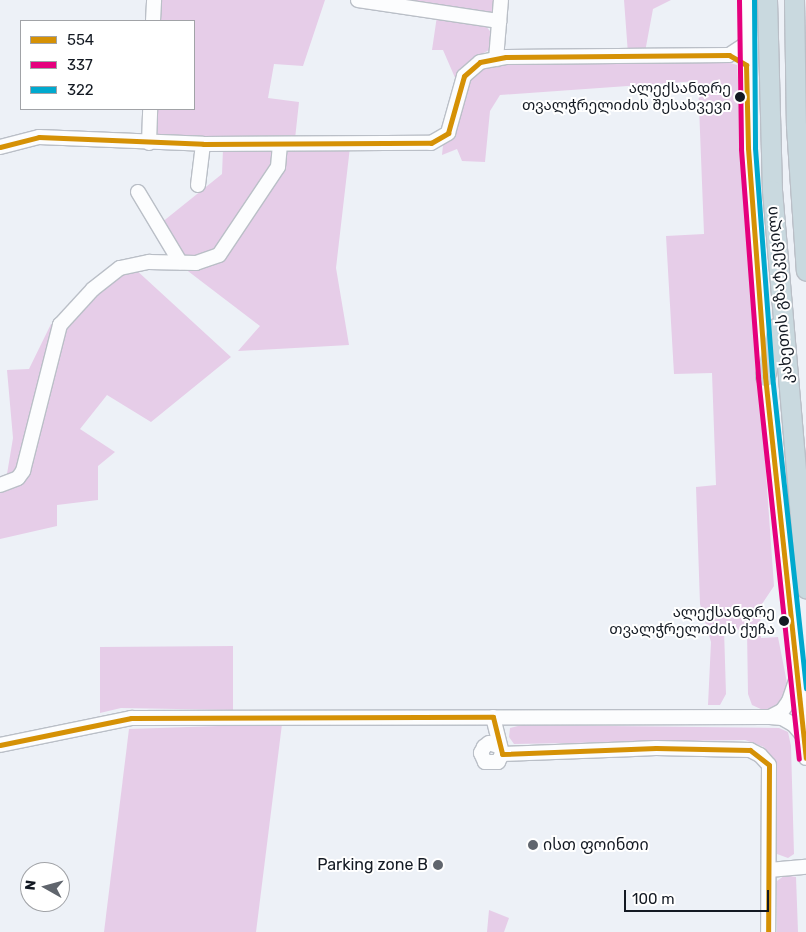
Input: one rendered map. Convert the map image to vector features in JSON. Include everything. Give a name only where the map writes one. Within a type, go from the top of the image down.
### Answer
[{"type":"highway","name":"კახეთის გზატკეცილი","points":[[767,0],[769,140],[781,314],[806,589]]},
{"type":"highway","name":"კახეთის გზატკეცილი","points":[[794,0],[796,126],[806,271]]},
{"type":"highway","points":[[765,376],[781,314]]},
{"type":"street","points":[[153,20],[154,0]]},
{"type":"street","points":[[358,0],[499,21]]},
{"type":"street","points":[[496,59],[501,0]]},
{"type":"street","name":"კახეთის გზატკეცილი","points":[[746,0],[748,148],[765,376],[806,758]]},
{"type":"street","points":[[0,147],[38,137],[203,144],[423,144],[441,140],[452,120],[464,76],[480,62],[496,59],[729,54],[746,44]]},
{"type":"street","points":[[729,54],[746,65]]},
{"type":"street","points":[[149,143],[150,110]]},
{"type":"street","points":[[198,185],[203,144]]},
{"type":"street","points":[[0,485],[18,478],[23,471],[60,325],[93,289],[120,268],[140,263],[208,261],[219,255],[278,167],[280,144]]},
{"type":"street","points":[[138,192],[180,262]]},
{"type":"street","points":[[770,718],[782,711],[789,701],[798,673]]},
{"type":"street","points":[[493,717],[495,748],[750,750],[760,754],[769,765],[768,932]]},
{"type":"street","points":[[0,745],[131,718],[782,718],[794,725],[804,736]]},
{"type":"street","points":[[769,870],[806,867]]},
{"type":"shaded area","points":[[159,0],[325,0],[303,66],[274,64],[268,98],[299,102],[295,139],[163,139],[158,135],[156,110],[195,110],[195,20],[158,20]]},
{"type":"shaded area","points":[[374,0],[497,0],[491,15]]},
{"type":"shaded area","points":[[624,0],[671,0],[653,9],[645,52],[628,54]]},
{"type":"shaded area","points":[[437,16],[485,25],[494,36],[494,47],[472,60],[456,80],[443,50],[432,50]]},
{"type":"shaded area","points":[[727,62],[737,65],[774,586],[760,607],[761,638],[778,637],[787,683],[786,697],[779,706],[763,710],[752,705],[748,694],[747,630],[724,629],[726,694],[720,705],[708,705],[711,642],[700,604],[696,487],[716,485],[712,373],[674,374],[666,236],[704,234],[698,81],[500,95],[490,111],[485,162],[462,161],[457,149],[442,155],[443,145],[453,131],[467,80],[474,71],[499,63]]},
{"type":"shaded area","points":[[350,147],[336,268],[349,345],[238,351],[260,326],[180,265],[203,266],[283,164],[289,148]]},
{"type":"shaded area","points":[[223,149],[272,150],[276,165],[216,252],[183,259],[161,223],[222,174]]},
{"type":"shaded area","points":[[134,268],[231,357],[151,422],[107,395],[80,429],[115,452],[98,466],[98,500],[57,505],[57,526],[0,539],[0,488],[12,486],[62,327],[117,273]]},
{"type":"shaded area","points":[[51,324],[54,325],[22,455],[13,479],[7,474],[13,438],[7,370],[29,369]]},
{"type":"shaded area","points":[[233,646],[233,710],[121,708],[100,713],[100,647]]},
{"type":"shaded area","points":[[282,724],[256,932],[104,932],[129,729]]},
{"type":"shaded area","points":[[522,725],[779,728],[788,732],[791,746],[794,854],[788,858],[777,854],[777,768],[764,747],[745,740],[514,744],[509,737],[510,728]]},
{"type":"shaded area","points":[[785,875],[796,877],[798,932],[777,932],[777,881]]},
{"type":"shaded area","points":[[489,910],[509,918],[504,932],[487,932]]},
{"type":"transit line","name":"337","points":[[739,0],[741,149],[758,377],[799,759]]},
{"type":"transit line","name":"322","points":[[754,0],[755,148],[772,375],[806,688]]},
{"type":"transit line","name":"554","points":[[0,147],[39,137],[203,144],[431,143],[448,133],[464,76],[480,62],[506,57],[729,55],[746,65],[748,148],[765,376],[806,758]]},
{"type":"transit line","name":"554","points":[[0,745],[131,718],[493,717],[502,754],[656,748],[750,750],[769,765],[768,932]]},
{"type":"place","name":"ალექსანდრე თვალჭრელიძის შესახვევი","points":[[740,97]]},
{"type":"place","name":"ალექსანდრე თვალჭრელიძის ქუჩა","points":[[784,621]]},
{"type":"place","name":"ისთ ფოინთი","points":[[533,845]]},
{"type":"place","name":"Parking zone B","points":[[438,865]]}]
